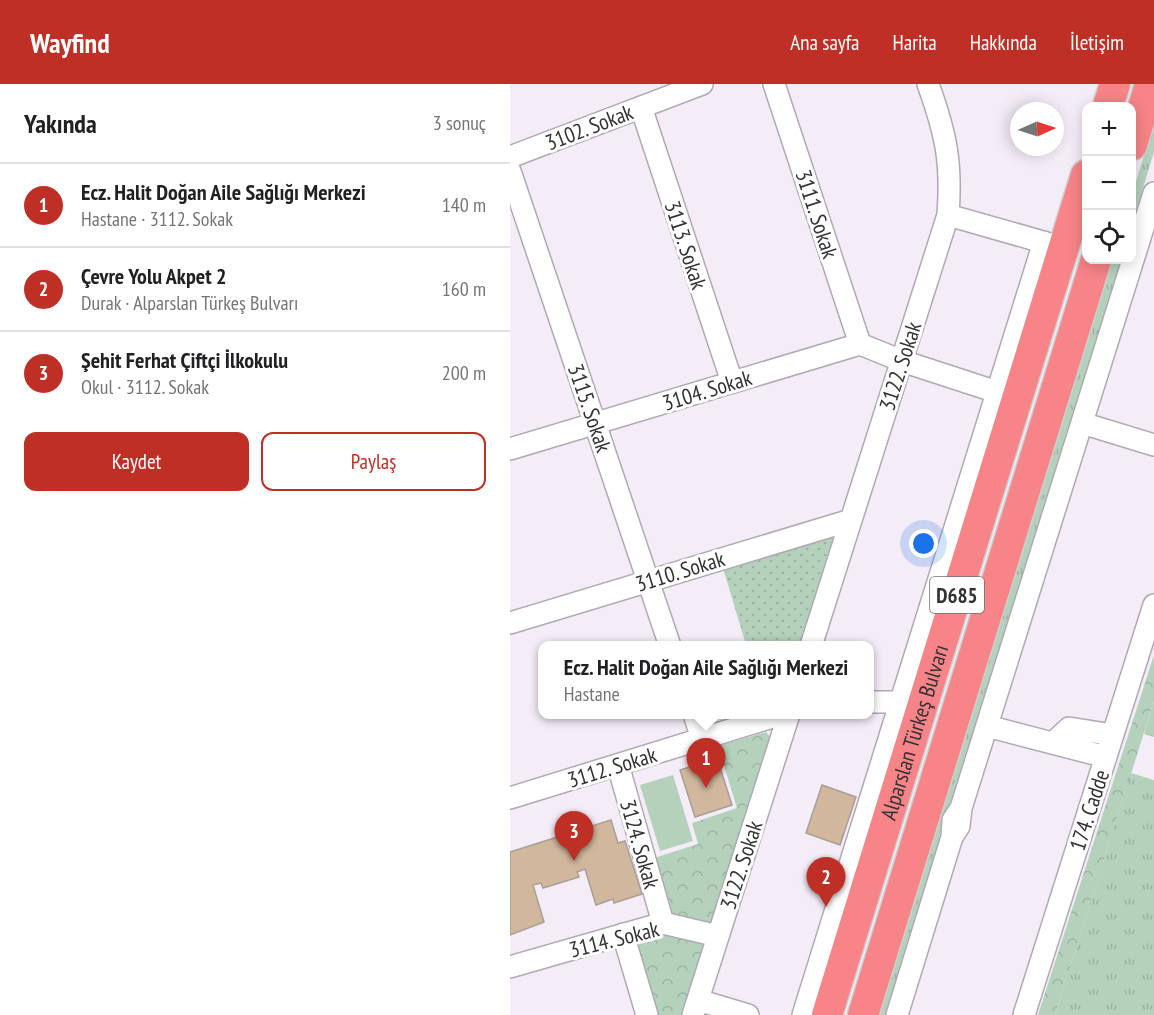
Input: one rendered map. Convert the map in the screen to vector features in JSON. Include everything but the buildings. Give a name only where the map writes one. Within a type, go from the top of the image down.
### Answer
[{"type":"highway","points":[[1109,102],[1115,84]]},
{"type":"highway","points":[[1136,129],[1150,84]]},
{"type":"highway","name":"Alparslan Türkeş Bulvarı","points":[[827,1015],[912,702],[1054,245],[1082,184]]},
{"type":"highway","name":"Alparslan Türkeş Bulvarı","points":[[863,1015],[1095,264]]},
{"type":"street","name":"3102. Sokak","points":[[510,157],[702,84]]},
{"type":"street","name":"3111. Sokak","points":[[774,84],[860,344]]},
{"type":"street","name":"3122. Sokak","points":[[812,641],[948,215],[951,179],[948,149],[928,84]]},
{"type":"street","name":"3113. Sokak","points":[[641,107],[732,382]]},
{"type":"street","name":"3115. Sokak","points":[[510,171],[669,641]]},
{"type":"street","points":[[897,1015],[952,837],[959,826],[961,808],[1154,193]]},
{"type":"street","points":[[803,1015],[912,702],[997,392],[1054,245],[948,215]]},
{"type":"street","points":[[860,344],[902,362],[997,392]]},
{"type":"street","name":"3104. Sokak","points":[[510,449],[860,344]]},
{"type":"street","points":[[1082,423],[1154,445]]},
{"type":"street","name":"3110. Sokak","points":[[510,623],[851,520]]},
{"type":"street","name":"174. Cadde","points":[[1024,1015],[1113,735],[1148,636],[1154,605]]},
{"type":"street","points":[[874,702],[912,702]]},
{"type":"street","points":[[695,719],[702,739]]},
{"type":"street","name":"3112. Sokak","points":[[510,798],[766,719]]},
{"type":"street","name":"3122. Sokak","points":[[695,1008],[787,719]]},
{"type":"street","points":[[987,726],[1106,757]]},
{"type":"street","points":[[1053,743],[1065,730],[1072,728],[1113,735]]},
{"type":"street","name":"3124. Sokak","points":[[618,765],[663,923]]},
{"type":"street","name":"3114. Sokak","points":[[510,967],[663,923],[718,936]]},
{"type":"street","points":[[623,934],[647,1015]]},
{"type":"street","points":[[695,1008],[748,1015]]},
{"type":"green space","points":[[1154,122],[1154,152],[1136,211],[1136,182]]},
{"type":"green space","points":[[1110,264],[1120,264],[886,1015],[877,1015]]},
{"type":"green space","points":[[839,533],[804,641],[745,641],[723,568]]},
{"type":"green space","points":[[1154,655],[1154,701],[1055,1015],[1038,1015]]},
{"type":"green space","points":[[1154,701],[1154,737],[1144,734]]},
{"type":"green space","points":[[766,732],[771,738],[711,924],[669,913],[654,858],[698,844],[692,823],[737,808],[718,746]]},
{"type":"green space","points":[[1131,773],[1154,780],[1154,1015],[1055,1015]]},
{"type":"green space","points":[[673,775],[693,841],[660,851],[640,785]]},
{"type":"green space","points":[[665,934],[705,945],[684,1015],[655,1015],[634,943]]},
{"type":"place","name":"Ecz. Halit Doğan Aile Sağlığı Merkezi","points":[[706,788]]},
{"type":"place","name":"Şehit Ferhat Çiftçi İlkokulu","points":[[574,861]]},
{"type":"place","name":"Çevre Yolu Akpet 2","points":[[826,907]]}]
